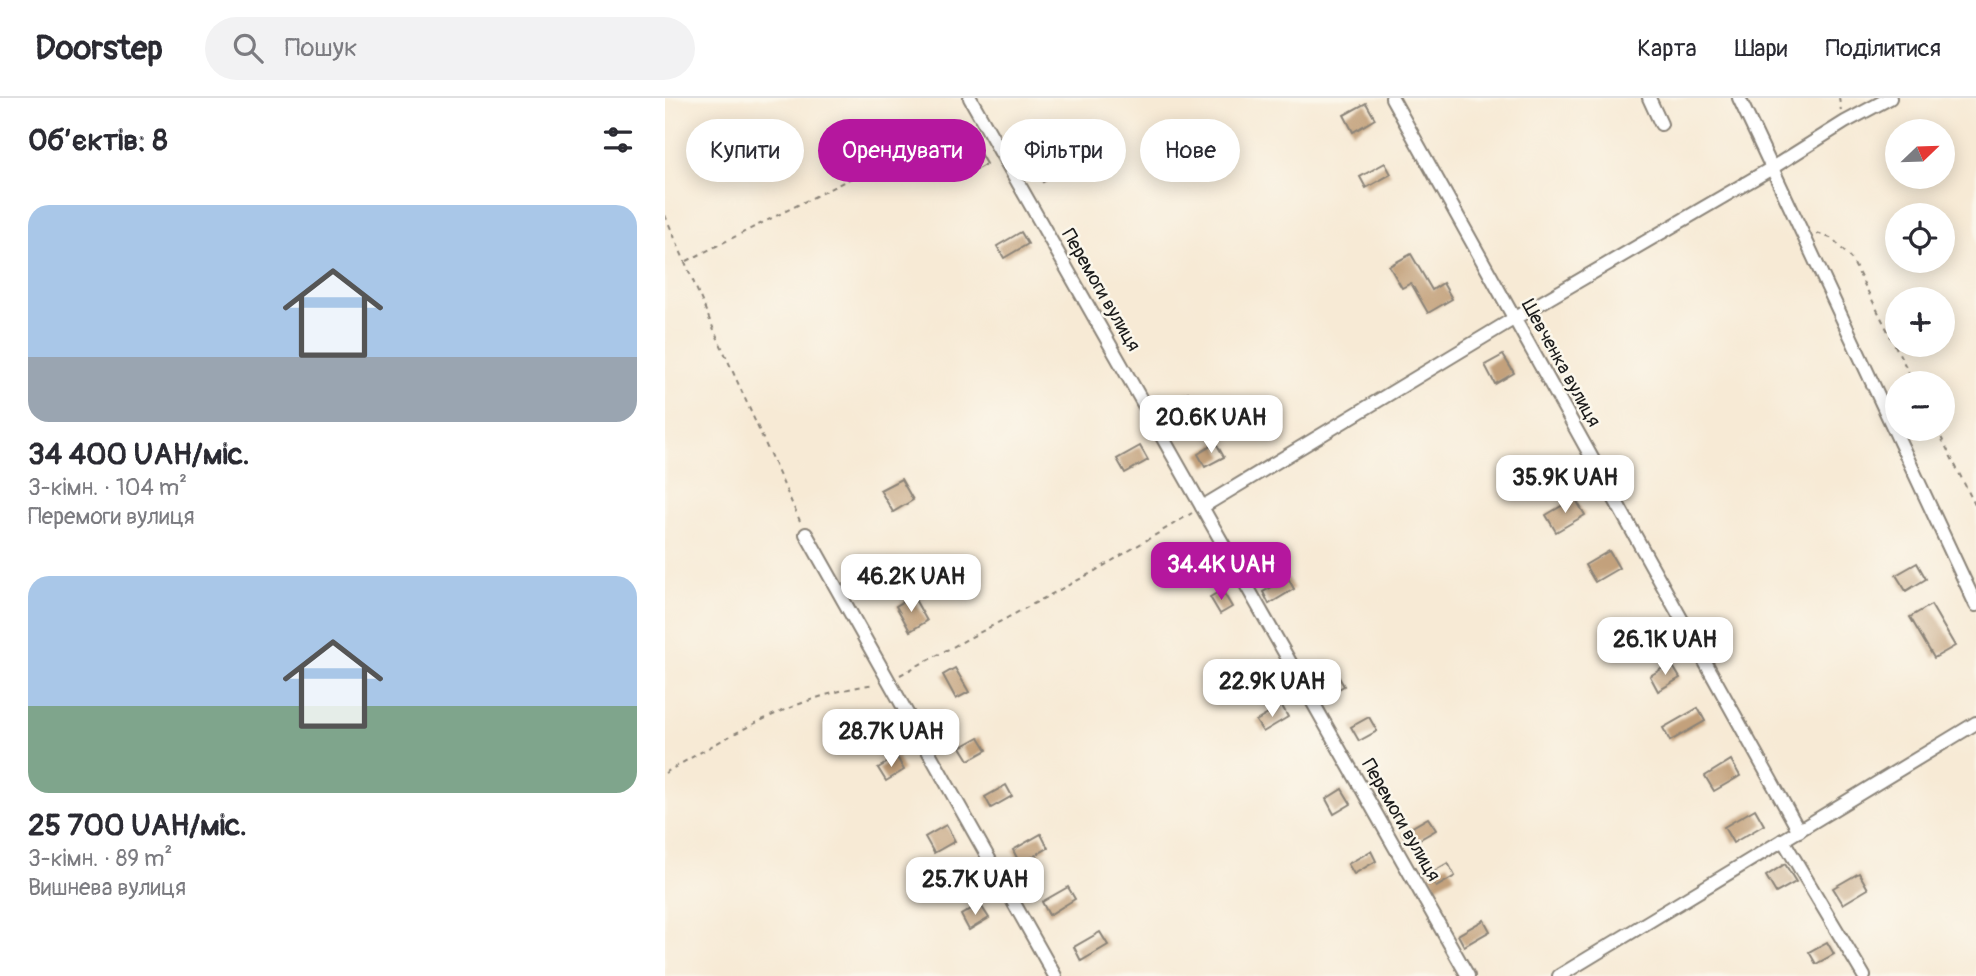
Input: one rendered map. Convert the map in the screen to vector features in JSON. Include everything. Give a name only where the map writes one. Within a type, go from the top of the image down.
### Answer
[{"type":"street","name":"Перемоги вулиця","points":[[970,98],[1468,976]]},
{"type":"street","name":"Шевченка вулиця","points":[[1392,98],[1799,831]]},
{"type":"street","points":[[1649,98],[1661,124]]},
{"type":"street","points":[[1739,98],[1976,605]]},
{"type":"street","points":[[1202,507],[1515,318],[1890,98]]},
{"type":"street","points":[[806,534],[1055,976]]},
{"type":"street","points":[[1559,976],[1976,723]]},
{"type":"street","points":[[1783,840],[1864,976]]},
{"type":"path","points":[[686,261],[979,113]]},
{"type":"path","points":[[665,215],[806,534]]},
{"type":"path","points":[[1800,228],[1833,239],[1852,260],[1908,371]]},
{"type":"path","points":[[1943,441],[1976,507]]},
{"type":"path","points":[[665,773],[729,735],[792,706],[847,688],[889,682],[1095,571],[1202,507]]},
{"type":"building","points":[[1366,103],[1375,119],[1353,132],[1344,115]]},
{"type":"building","points":[[1385,163],[1391,174],[1366,188],[1360,177]]},
{"type":"building","points":[[1021,232],[1028,244],[1004,258],[997,246]]},
{"type":"building","points":[[1411,254],[1432,290],[1443,283],[1452,299],[1428,313],[1411,283],[1402,288],[1389,266]]},
{"type":"building","points":[[1503,355],[1514,373],[1495,384],[1485,365]]},
{"type":"building","points":[[1188,392],[1197,407],[1176,419],[1167,403]]},
{"type":"building","points":[[1216,443],[1224,457],[1205,467],[1198,454]]},
{"type":"building","points":[[1140,446],[1148,460],[1125,473],[1117,459]]},
{"type":"building","points":[[901,479],[913,500],[893,512],[880,490]]},
{"type":"building","points":[[1575,498],[1585,515],[1556,532],[1546,515]]},
{"type":"building","points":[[1198,547],[1205,559],[1189,569],[1182,557]]},
{"type":"building","points":[[1609,551],[1619,568],[1595,582],[1585,565]]},
{"type":"building","points":[[1917,563],[1926,579],[1906,591],[1896,575]]},
{"type":"building","points":[[1288,578],[1294,589],[1269,604],[1263,592]]},
{"type":"building","points":[[1222,590],[1232,607],[1220,614],[1210,597]]},
{"type":"building","points":[[913,596],[927,621],[910,631],[896,606]]},
{"type":"building","points":[[1931,605],[1955,646],[1934,658],[1910,617]]},
{"type":"building","points":[[1647,634],[1652,643],[1629,657],[1624,648]]},
{"type":"building","points":[[1671,663],[1680,678],[1658,691],[1650,676]]},
{"type":"building","points":[[955,668],[969,692],[956,699],[943,675]]},
{"type":"building","points":[[1337,674],[1344,686],[1321,699],[1314,687]]},
{"type":"building","points":[[1282,706],[1288,717],[1263,732],[1256,721]]},
{"type":"building","points":[[1698,708],[1705,721],[1670,741],[1663,728]]},
{"type":"building","points":[[1369,717],[1377,731],[1359,741],[1351,727]]},
{"type":"building","points":[[979,737],[987,750],[969,760],[961,747]]},
{"type":"building","points":[[897,757],[904,770],[886,781],[878,768]]},
{"type":"building","points":[[1731,760],[1740,776],[1714,791],[1705,776]]},
{"type":"building","points":[[1006,785],[1012,796],[991,808],[985,797]]},
{"type":"building","points":[[1342,789],[1351,804],[1334,814],[1326,799]]},
{"type":"building","points":[[1755,809],[1764,825],[1733,843],[1724,827]]},
{"type":"building","points":[[1428,818],[1436,830],[1410,845],[1402,833]]},
{"type":"building","points":[[946,825],[955,841],[934,853],[925,837]]},
{"type":"building","points":[[1041,834],[1048,848],[1020,864],[1013,850]]},
{"type":"building","points":[[1371,851],[1376,861],[1354,874],[1348,864]]},
{"type":"building","points":[[1448,863],[1455,876],[1436,887],[1429,874]]},
{"type":"building","points":[[1785,864],[1796,882],[1776,893],[1766,876]]},
{"type":"building","points":[[1859,873],[1868,889],[1843,904],[1833,888]]},
{"type":"building","points":[[1068,887],[1075,899],[1049,915],[1042,902]]},
{"type":"building","points":[[980,904],[989,918],[969,930],[961,915]]},
{"type":"building","points":[[1484,920],[1490,931],[1464,946],[1458,935]]},
{"type":"building","points":[[1100,932],[1108,945],[1081,961],[1074,947]]},
{"type":"building","points":[[1827,942],[1834,954],[1816,964],[1809,952]]}]
